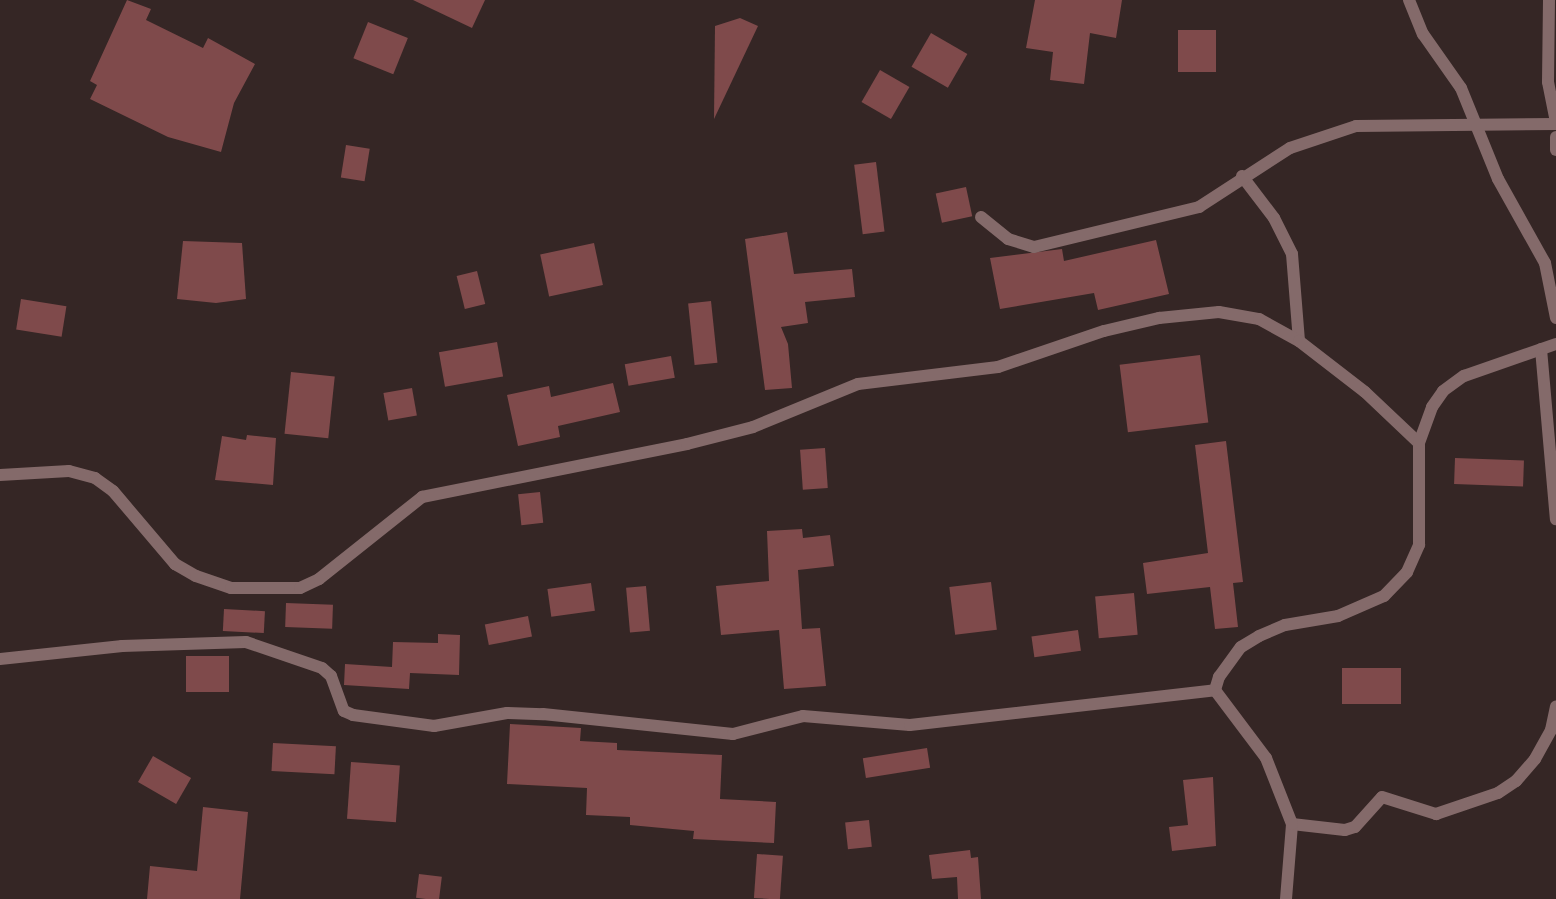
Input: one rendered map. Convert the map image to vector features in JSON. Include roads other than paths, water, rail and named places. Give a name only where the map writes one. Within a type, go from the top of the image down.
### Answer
[{"type":"street","points":[[1409,0],[1423,34],[1456,80],[1480,126],[1498,179],[1545,262],[1556,318]]},
{"type":"street","points":[[981,217],[1008,239],[1034,248],[1199,207],[1242,176],[1290,148],[1356,126],[1480,126],[1556,123],[1548,82],[1549,0]]},
{"type":"street","points":[[1556,137],[1556,150]]},
{"type":"street","points":[[1242,176],[1274,218],[1292,254],[1299,341]]},
{"type":"street","points":[[0,475],[69,471],[95,478],[113,490],[175,564],[196,576],[231,588],[300,588],[319,579],[422,497],[687,444],[753,427],[858,384],[998,367],[1104,331],[1179,316],[1219,312],[1259,319],[1299,341],[1365,392],[1419,443]]},
{"type":"street","points":[[1215,690],[1228,660],[1259,636],[1285,624],[1360,609],[1384,596],[1407,572],[1419,545],[1419,443],[1422,426],[1443,391],[1464,376],[1556,344]]},
{"type":"street","points":[[1541,349],[1556,519]]},
{"type":"street","points":[[0,659],[122,646],[246,642],[322,668],[331,676],[344,711],[353,715],[434,726],[507,713],[543,714],[733,734],[803,716],[910,725],[1215,690]]},
{"type":"street","points":[[1215,690],[1266,758],[1292,824],[1286,899]]},
{"type":"street","points":[[1292,824],[1345,830],[1355,828],[1382,797],[1436,814],[1498,793],[1516,782],[1535,759],[1551,730],[1556,707]]}]
